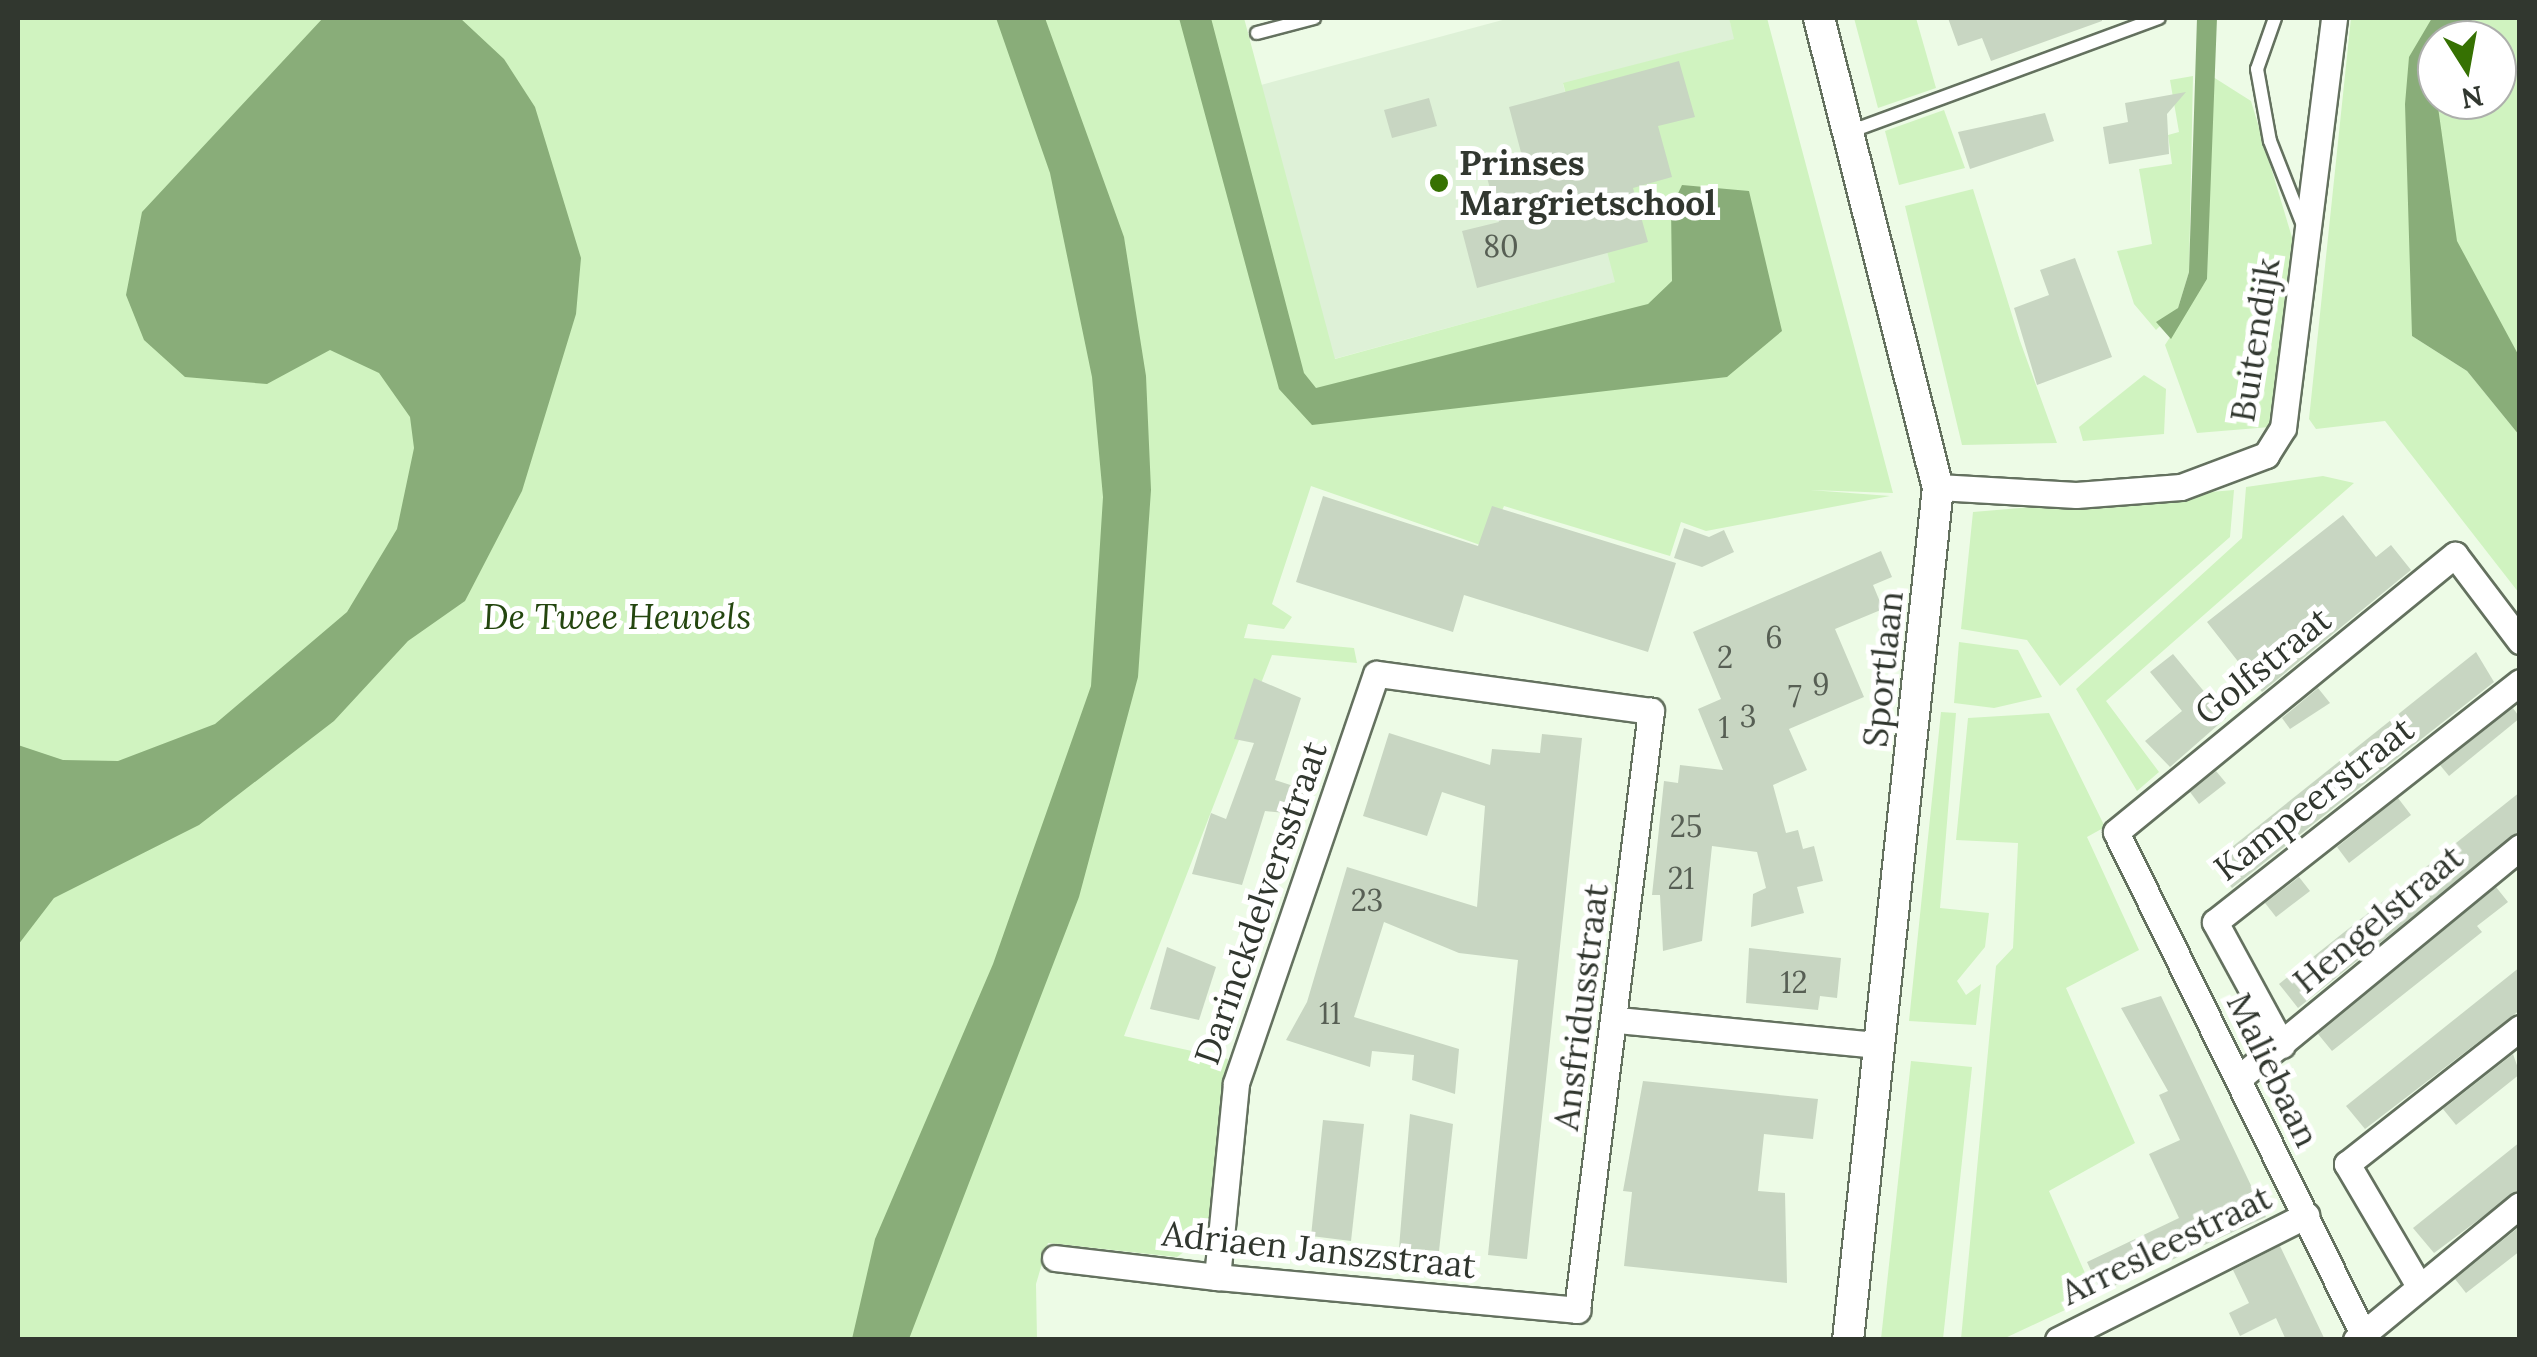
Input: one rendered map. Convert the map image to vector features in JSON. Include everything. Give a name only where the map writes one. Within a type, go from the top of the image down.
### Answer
[{"type":"street","name":"Sportlaan","points":[[1819,18],[1938,486],[1848,1340]]},
{"type":"street","name":"Buitendijk","points":[[1938,486],[2076,495],[2181,488],[2266,455],[2283,428],[2334,18]]},
{"type":"street","name":"Golfstraat","points":[[2116,832],[2455,555],[2520,641]]},
{"type":"street","name":"Darinckdelversstraat","points":[[1217,1277],[1236,1084],[1376,674],[1651,712]]},
{"type":"street","name":"Kampeerstraat","points":[[2282,1044],[2214,922],[2520,682]]},
{"type":"street","name":"Ansfridusstraat","points":[[1576,1310],[1617,1020],[1651,712]]},
{"type":"street","name":"Maliebaan","points":[[2116,832],[2306,1215],[2362,1338]]},
{"type":"street","name":"Hengelstraat","points":[[2282,1044],[2520,848]]},
{"type":"street","points":[[1617,1020],[1879,1045]]},
{"type":"street","points":[[2419,1286],[2347,1164],[2520,1028]]},
{"type":"street","points":[[2239,1078],[2282,1044]]},
{"type":"street","points":[[2362,1338],[2419,1286],[2520,1205]]},
{"type":"street","name":"Arresleestraat","points":[[2057,1339],[2306,1215]]},
{"type":"street","name":"Adriaen Janszstraat","points":[[1055,1258],[1576,1310]]},
{"type":"lane","points":[[1257,33],[1314,18]]},
{"type":"lane","points":[[1849,132],[2159,18]]},
{"type":"lane","name":"Buitendijk","points":[[2275,18],[2258,69],[2270,140],[2306,234]]},
{"type":"shaded area","points":[[323,18],[460,18],[504,59],[535,107],[581,258],[576,314],[522,491],[465,601],[408,641],[334,721],[199,825],[54,898],[18,945],[18,745],[63,760],[118,761],[215,724],[347,612],[397,529],[414,448],[410,417],[379,373],[330,350],[267,384],[185,377],[144,340],[126,295],[142,212]]},
{"type":"shaded area","points":[[996,18],[1045,18],[1124,237],[1146,376],[1151,490],[1138,677],[1079,897],[909,1339],[852,1339],[875,1239],[993,964],[1091,686],[1103,497],[1092,377],[1050,173]]},
{"type":"shaded area","points":[[1179,18],[1211,18],[1304,373],[1316,388],[1648,304],[1672,281],[1671,208],[1682,185],[1749,191],[1782,331],[1727,377],[1312,425],[1279,389]]},
{"type":"shaded area","name":"Prinses Margrietschool","points":[[1510,18],[1729,18],[1735,39],[1563,84],[1616,282],[1334,359],[1261,85]]},
{"type":"shaded area","points":[[2197,18],[2217,18],[2207,279],[2171,339],[2156,322],[2178,308],[2189,272]]},
{"type":"shaded area","points":[[2432,18],[2476,18],[2472,20]]},
{"type":"shaded area","points":[[2417,43],[2417,120],[2440,120],[2457,241],[2519,356],[2519,435],[2467,371],[2412,336],[2405,104],[2409,57]]},
{"type":"green space","name":"De Twee Heuvels","points":[[18,18],[1244,18],[1335,359],[1615,282],[1563,83],[1734,39],[1729,18],[1767,18],[1893,493],[1810,490],[1890,496],[1706,531],[1681,522],[1670,556],[1504,506],[1486,547],[1311,486],[1272,604],[1292,617],[1284,629],[1248,624],[1244,638],[1354,648],[1357,663],[1272,655],[1124,1036],[1228,1059],[1208,1234],[1177,1257],[1048,1243],[1036,1284],[1037,1339],[18,1339]]},
{"type":"green space","points":[[1854,18],[1916,18],[1936,88],[1878,108]]},
{"type":"green space","points":[[2351,18],[2445,18],[2417,20],[2417,120],[2517,120],[2517,20],[2456,20],[2519,18],[2519,400],[2416,279],[2412,336],[2467,371],[2519,435],[2519,593],[2385,421],[2316,429],[2309,419]]},
{"type":"green space","points":[[2210,75],[2251,101],[2294,244],[2270,427],[2197,433],[2165,345],[2207,279]]},
{"type":"green space","points":[[2193,76],[2189,272],[2178,308],[2156,330],[2134,304],[2117,251],[2152,244],[2139,169],[2172,164],[2168,135],[2179,132],[2170,80]]},
{"type":"green space","points":[[1944,110],[1965,168],[1899,185],[1885,131]]},
{"type":"green space","points":[[1973,189],[2020,341],[2057,443],[1962,445],[1905,206]]},
{"type":"green space","points":[[2144,375],[2166,389],[2164,434],[2083,441],[2079,427]]},
{"type":"green space","points":[[2323,476],[2354,483],[2106,701],[2159,772],[2137,791],[2076,689],[2242,538],[2246,487]]},
{"type":"green space","points":[[2234,490],[2230,537],[2060,686],[2027,640],[1961,629],[1973,512]]},
{"type":"green space","points":[[1959,642],[2018,650],[2042,697],[1994,708],[1954,703]]},
{"type":"green space","points":[[1941,712],[1956,713],[1940,908],[1989,913],[1985,947],[1957,981],[1966,995],[1981,984],[1976,1025],[1909,1021]]},
{"type":"green space","points":[[2049,713],[2105,827],[2087,837],[2139,950],[2066,988],[2135,1143],[2049,1191],[2095,1296],[2003,1339],[1961,1339],[1996,966],[2013,948],[2018,843],[1956,840],[1968,718]]},
{"type":"green space","points":[[1911,1061],[1972,1067],[1943,1339],[1881,1339]]},
{"type":"building","points":[[1948,18],[2102,21],[1991,61],[1982,38],[1958,46]]},
{"type":"building","points":[[1679,61],[1695,117],[1658,126],[1672,177],[1633,188],[1648,242],[1477,288],[1462,231],[1499,222],[1485,170],[1523,160],[1509,107]]},
{"type":"building","points":[[2186,92],[2167,114],[2169,154],[2109,164],[2103,127],[2128,122],[2125,103]]},
{"type":"building","points":[[1429,98],[1437,126],[1392,138],[1384,110]]},
{"type":"building","points":[[2045,113],[2054,141],[1970,169],[1958,132]]},
{"type":"building","points":[[2075,258],[2112,357],[2037,385],[2014,308],[2049,295],[2040,270]]},
{"type":"building","points":[[1323,496],[1478,546],[1492,506],[1676,563],[1648,652],[1464,595],[1453,632],[1296,582]]},
{"type":"building","points":[[2343,515],[2376,557],[2391,545],[2411,570],[2262,692],[2207,622]]},
{"type":"building","points":[[1684,528],[1709,537],[1724,530],[1734,552],[1702,567],[1674,558]]},
{"type":"building","points":[[1881,551],[1892,577],[1873,585],[1883,609],[1835,629],[1864,697],[1789,729],[1807,770],[1773,785],[1786,833],[1798,830],[1803,849],[1814,846],[1823,881],[1797,887],[1804,913],[1751,927],[1753,894],[1766,888],[1757,852],[1712,846],[1702,941],[1663,951],[1660,895],[1652,895],[1664,781],[1678,783],[1680,765],[1723,770],[1698,709],[1721,699],[1693,632]]},
{"type":"building","points":[[2476,652],[2494,682],[2232,888],[2212,863]]},
{"type":"building","points":[[2173,654],[2226,718],[2170,767],[2145,741],[2182,711],[2150,672]]},
{"type":"building","points":[[1254,678],[1301,698],[1275,780],[1312,792],[1305,815],[1265,811],[1242,885],[1192,874],[1211,813],[1226,819],[1254,743],[1234,739]]},
{"type":"building","points":[[2318,688],[2330,703],[2290,729],[2282,718]]},
{"type":"building","points":[[2513,708],[2520,718],[2449,776],[2440,765]]},
{"type":"building","points":[[1389,733],[1490,765],[1492,749],[1540,753],[1542,734],[1582,738],[1527,1259],[1488,1255],[1518,960],[1459,953],[1384,922],[1354,1017],[1459,1049],[1455,1094],[1412,1080],[1414,1055],[1372,1051],[1370,1067],[1286,1040],[1307,1002],[1347,867],[1477,907],[1485,806],[1442,792],[1427,836],[1363,816]]},
{"type":"building","points":[[2216,771],[2226,783],[2199,804],[2190,792]]},
{"type":"building","points":[[2520,792],[2520,831],[2298,1008],[2279,984]]},
{"type":"building","points":[[2398,798],[2411,815],[2349,863],[2337,847]]},
{"type":"building","points":[[2299,877],[2310,891],[2276,917],[2265,903]]},
{"type":"building","points":[[2496,887],[2508,902],[2477,926],[2482,932],[2332,1051],[2318,1034]]},
{"type":"building","points":[[1247,919],[1270,926],[1263,949],[1240,942]]},
{"type":"building","points":[[1167,947],[1216,967],[1199,1020],[1150,1009]]},
{"type":"building","points":[[1749,948],[1841,958],[1837,998],[1820,996],[1818,1010],[1746,1003]]},
{"type":"building","points":[[2520,967],[2520,1010],[2365,1129],[2346,1106]]},
{"type":"building","points":[[2161,996],[2266,1217],[2101,1292],[2087,1262],[2179,1218],[2149,1154],[2180,1140],[2159,1095],[2168,1091],[2121,1008]]},
{"type":"building","points":[[2513,1054],[2520,1074],[2456,1125],[2443,1109]]},
{"type":"building","points":[[1643,1081],[1818,1099],[1813,1139],[1764,1134],[1758,1191],[1785,1193],[1787,1283],[1624,1266],[1632,1192],[1623,1191]]},
{"type":"building","points":[[1410,1114],[1453,1124],[1439,1251],[1399,1248]]},
{"type":"building","points":[[1323,1120],[1364,1124],[1351,1241],[1311,1236]]},
{"type":"building","points":[[2520,1142],[2520,1189],[2434,1253],[2413,1228]]},
{"type":"building","points":[[2520,1226],[2520,1251],[2466,1293],[2455,1279]]},
{"type":"building","points":[[2280,1246],[2325,1340],[2286,1340],[2276,1318],[2240,1336],[2229,1313],[2249,1303],[2233,1270]]},
{"type":"place","name":"Prinses Margrietschool","points":[[1439,183]]}]
